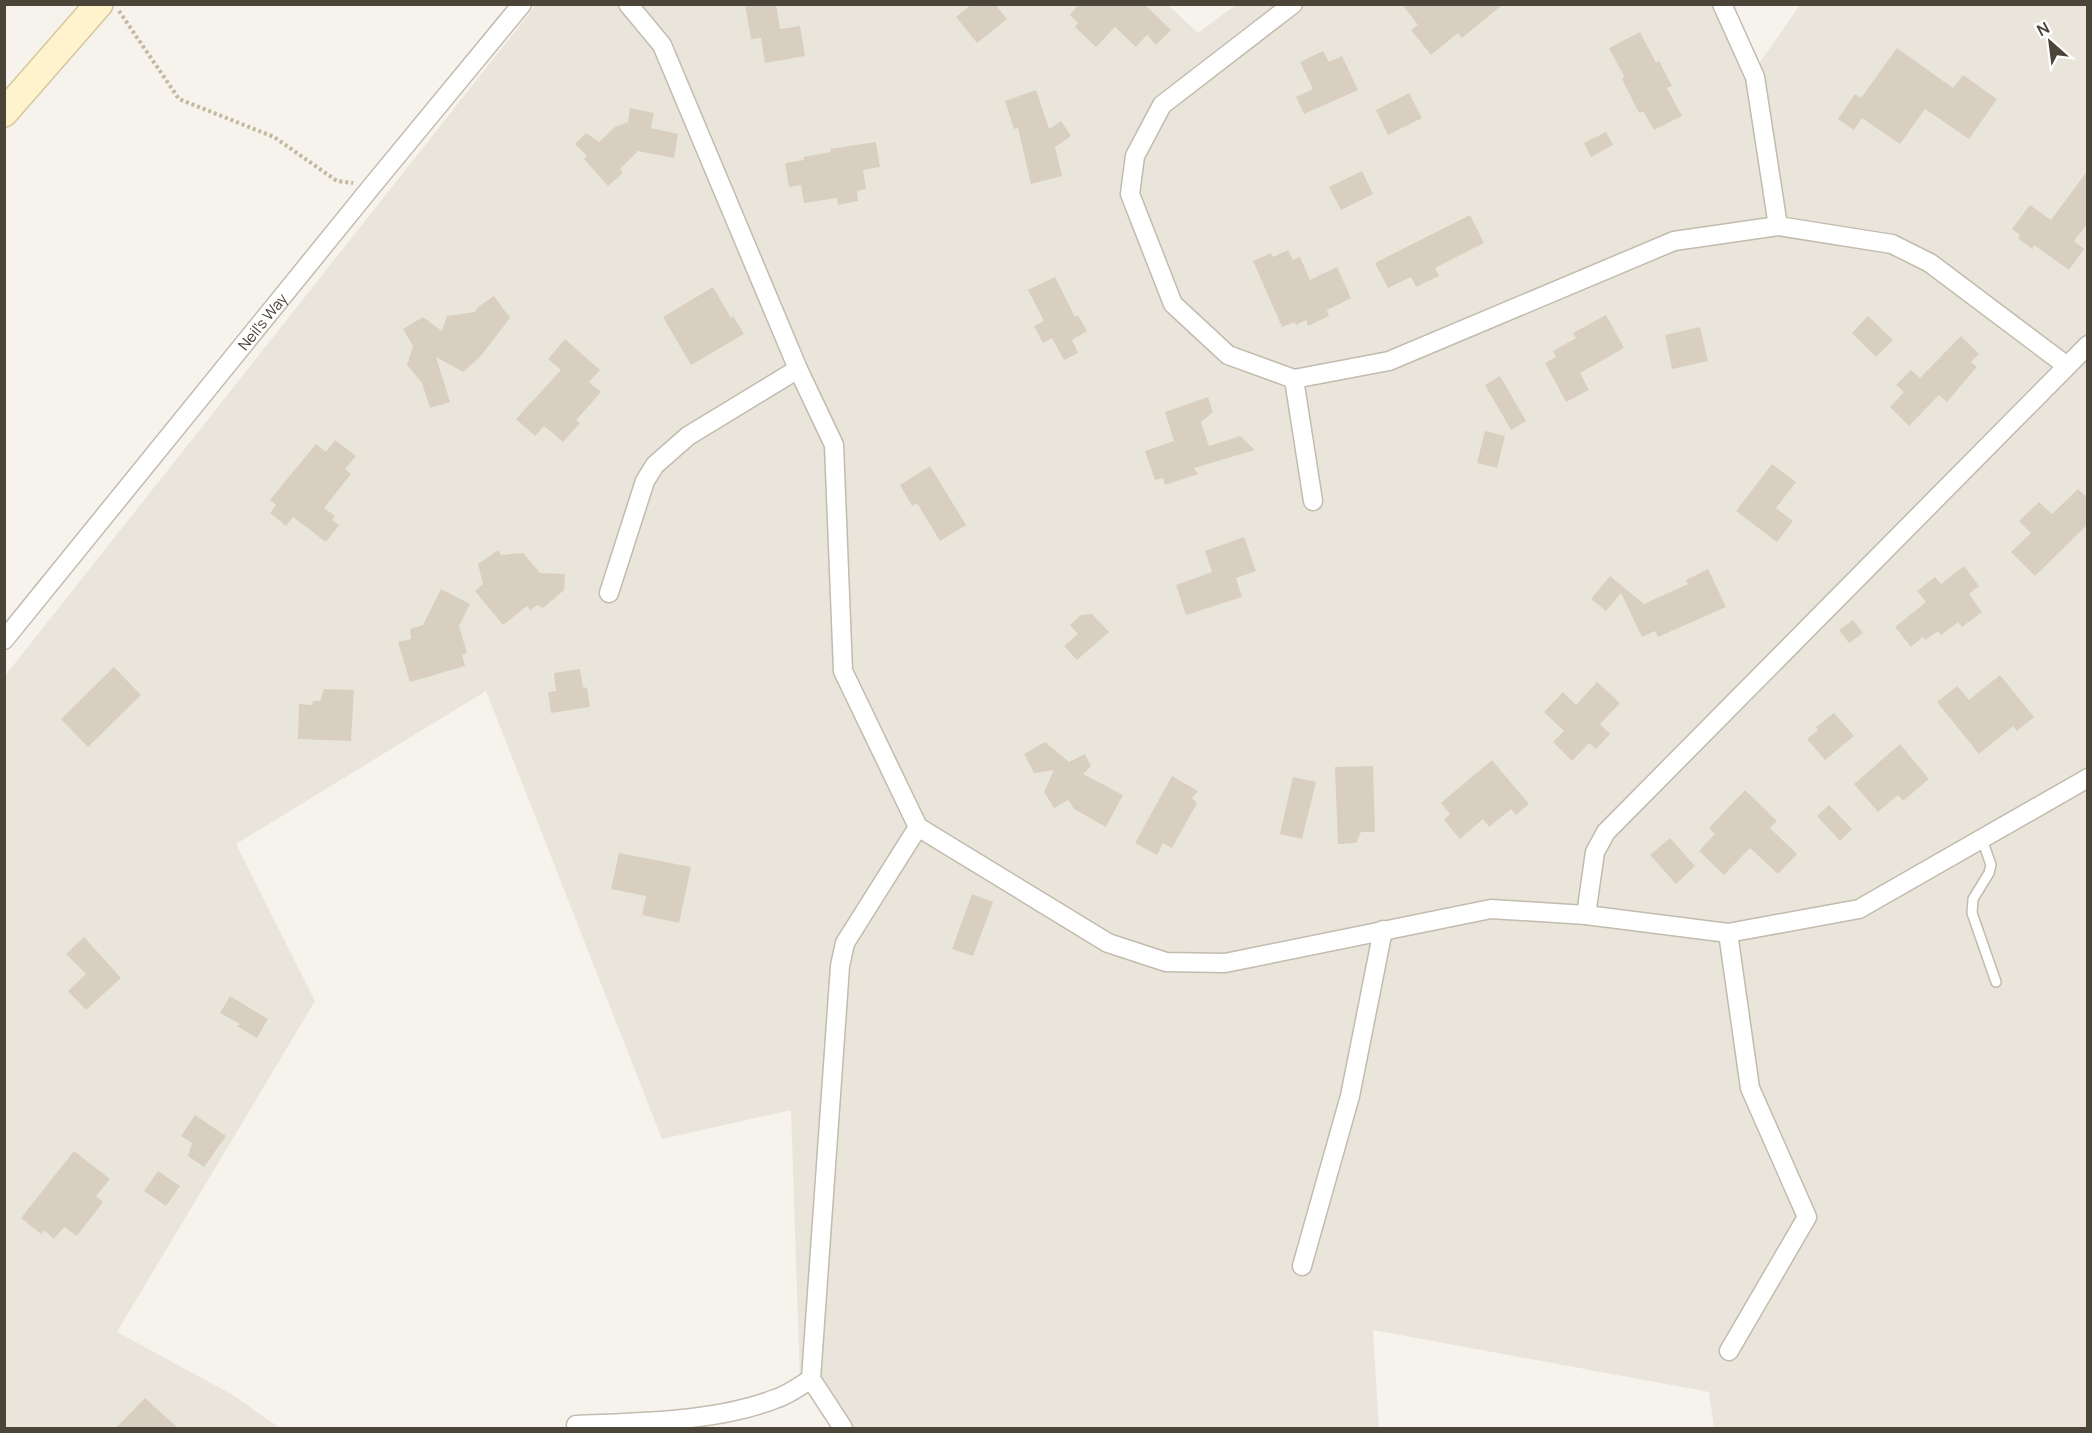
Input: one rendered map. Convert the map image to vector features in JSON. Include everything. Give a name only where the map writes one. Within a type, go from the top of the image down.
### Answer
[{"type":"street","points":[[4,113],[99,4]]},
{"type":"street","name":"Neil's Way","points":[[4,640],[522,4]]},
{"type":"street","points":[[628,4],[662,45],[798,369],[834,445],[843,671],[918,827],[1108,943],[1166,962],[1225,963],[1491,909],[1586,915],[1728,933],[1859,909],[2088,778]]},
{"type":"street","points":[[1293,4],[1162,105],[1135,156],[1130,194],[1173,304],[1228,355],[1294,379],[1389,361],[1674,241],[1779,226],[1892,244],[1930,263],[2067,366]]},
{"type":"street","points":[[1722,4],[1755,77],[1779,226]]},
{"type":"street","points":[[1586,915],[1595,852],[1606,832],[2088,345]]},
{"type":"street","points":[[609,593],[645,481],[655,465],[688,436],[798,369]]},
{"type":"street","points":[[1294,379],[1313,501]]},
{"type":"street","points":[[843,1428],[811,1379],[840,966],[845,943],[918,827]]},
{"type":"street","points":[[1302,1266],[1350,1096],[1383,930]]},
{"type":"street","points":[[1728,933],[1750,1088],[1807,1217],[1728,1351]]},
{"type":"street","points":[[576,1425],[651,1422],[731,1412],[776,1399],[811,1379]]},
{"type":"lane","points":[[1982,839],[1991,866],[1973,899],[1972,913],[1996,982]]},
{"type":"path","points":[[115,4],[179,99],[274,137],[337,181],[372,186]]},
{"type":"shaded area","points":[[1167,4],[1198,33],[1236,5],[1728,4],[1758,65],[1800,5],[2087,5],[2087,1428],[1714,1428],[1709,1392],[1373,1330],[1379,1428],[834,1428],[800,1383],[791,1110],[662,1139],[486,691],[236,844],[315,1001],[117,1332],[233,1395],[280,1428],[5,1428],[4,677],[536,5]]},
{"type":"building","points":[[745,4],[776,4],[780,29],[800,26],[805,56],[765,63],[761,38],[751,39]]},
{"type":"building","points":[[972,4],[995,4],[1007,19],[977,43],[956,17]]},
{"type":"building","points":[[1079,4],[1144,4],[1171,30],[1156,45],[1147,35],[1136,47],[1115,27],[1096,47],[1075,27],[1078,23],[1070,15]]},
{"type":"building","points":[[1402,4],[1503,4],[1462,38],[1458,33],[1431,55],[1411,30],[1418,25]]},
{"type":"building","points":[[1640,32],[1656,63],[1659,61],[1672,86],[1667,88],[1682,116],[1654,130],[1643,111],[1639,113],[1622,79],[1624,76],[1609,48]]},
{"type":"building","points":[[1897,48],[1953,88],[1963,75],[1997,99],[1969,139],[1925,109],[1900,144],[1862,118],[1854,130],[1838,119],[1855,94],[1861,98]]},
{"type":"building","points":[[1323,51],[1329,62],[1342,56],[1358,90],[1304,114],[1296,97],[1313,89],[1300,62]]},
{"type":"building","points":[[1036,90],[1049,129],[1061,121],[1071,136],[1055,147],[1062,176],[1031,184],[1018,128],[1014,129],[1005,101]]},
{"type":"building","points":[[1409,93],[1422,118],[1388,135],[1376,110]]},
{"type":"building","points":[[630,108],[654,113],[651,128],[678,134],[674,158],[638,151],[620,169],[623,173],[608,186],[584,159],[587,156],[575,144],[586,133],[599,142],[615,127],[628,122]]},
{"type":"building","points":[[1606,132],[1613,145],[1591,157],[1584,143]]},
{"type":"building","points":[[876,142],[880,167],[863,170],[866,189],[857,191],[858,201],[838,205],[837,198],[804,203],[801,185],[789,187],[785,163],[831,152],[830,149]]},
{"type":"building","points":[[2088,170],[2088,223],[2074,241],[2084,249],[2069,270],[2034,245],[2032,249],[2018,238],[2020,235],[2012,229],[2030,205],[2051,220]]},
{"type":"building","points":[[1362,171],[1373,194],[1341,210],[1329,187]]},
{"type":"building","points":[[1470,215],[1484,243],[1435,268],[1439,276],[1416,287],[1411,277],[1388,288],[1375,263]]},
{"type":"building","points":[[1288,250],[1293,260],[1300,257],[1310,280],[1337,267],[1351,298],[1327,310],[1329,316],[1308,326],[1306,320],[1296,325],[1294,322],[1282,327],[1253,261],[1271,253],[1273,257]]},
{"type":"building","points":[[1055,277],[1075,317],[1078,315],[1087,331],[1072,340],[1078,353],[1064,360],[1052,338],[1043,343],[1034,326],[1044,321],[1028,290]]},
{"type":"building","points":[[713,287],[731,318],[733,316],[744,334],[691,365],[663,317]]},
{"type":"building","points":[[494,296],[510,318],[480,357],[463,372],[436,357],[450,402],[430,408],[422,383],[407,365],[413,346],[403,329],[423,317],[442,331],[447,316],[475,312],[478,307]]},
{"type":"building","points":[[1606,315],[1624,348],[1580,373],[1589,390],[1566,402],[1545,363],[1556,357],[1553,351],[1576,338],[1573,333]]},
{"type":"building","points":[[1868,316],[1893,340],[1876,357],[1852,333]]},
{"type":"building","points":[[1700,327],[1708,361],[1672,369],[1665,335]]},
{"type":"building","points":[[1961,336],[1979,354],[1971,362],[1977,367],[1947,402],[1939,395],[1909,426],[1890,407],[1904,392],[1896,385],[1911,370],[1920,378]]},
{"type":"building","points":[[565,339],[600,370],[589,382],[601,392],[576,420],[580,423],[563,442],[544,426],[535,436],[516,419],[561,370],[548,359]]},
{"type":"building","points":[[1500,376],[1526,421],[1511,430],[1485,385]]},
{"type":"building","points":[[1208,397],[1213,412],[1201,422],[1209,446],[1240,436],[1255,450],[1194,468],[1198,474],[1165,485],[1163,478],[1155,480],[1145,451],[1174,441],[1165,412]]},
{"type":"building","points":[[1485,431],[1505,436],[1497,468],[1477,463]]},
{"type":"building","points":[[335,440],[356,456],[345,469],[351,474],[324,508],[335,516],[332,520],[339,525],[326,542],[293,517],[286,526],[270,513],[276,505],[270,500],[316,444],[326,452]]},
{"type":"building","points":[[1772,464],[1796,482],[1776,508],[1793,521],[1777,542],[1736,511]]},
{"type":"building","points":[[930,466],[966,525],[940,541],[917,503],[912,506],[900,485]]},
{"type":"building","points":[[2078,489],[2088,498],[2088,524],[2035,576],[2011,552],[2031,533],[2019,521],[2039,502],[2052,514]]},
{"type":"building","points":[[1244,537],[1256,571],[1236,578],[1242,597],[1186,615],[1176,585],[1212,572],[1205,551]]},
{"type":"building","points":[[498,550],[501,555],[523,553],[540,573],[565,574],[564,590],[543,608],[537,605],[530,610],[527,606],[503,625],[475,591],[483,584],[478,564]]},
{"type":"building","points":[[1964,566],[1979,586],[1969,594],[1982,612],[1962,627],[1958,622],[1941,635],[1938,631],[1925,640],[1923,637],[1911,647],[1895,627],[1926,602],[1917,591],[1935,577],[1941,584]]},
{"type":"building","points":[[1708,569],[1726,607],[1658,637],[1655,631],[1642,637],[1621,593],[1606,611],[1591,599],[1610,576],[1644,604],[1688,584],[1686,580]]},
{"type":"building","points":[[441,589],[470,604],[459,626],[467,653],[462,655],[465,666],[410,682],[398,642],[411,639],[410,629],[423,625]]},
{"type":"building","points":[[1092,614],[1109,632],[1077,660],[1064,646],[1078,634],[1070,625],[1081,615]]},
{"type":"building","points":[[1853,620],[1863,633],[1849,643],[1839,630]]},
{"type":"building","points":[[114,667],[141,695],[88,747],[61,719]]},
{"type":"building","points":[[580,669],[583,687],[587,688],[590,707],[551,713],[548,692],[556,691],[554,673]]},
{"type":"building","points":[[2000,675],[2034,717],[2017,731],[2013,726],[1979,754],[1937,702],[1957,686],[1969,700]]},
{"type":"building","points":[[1597,682],[1620,703],[1600,724],[1610,734],[1596,749],[1589,743],[1572,761],[1553,742],[1564,731],[1544,712],[1563,692],[1576,705]]},
{"type":"building","points":[[324,689],[354,690],[351,741],[298,739],[299,704],[312,705],[313,701],[320,701]]},
{"type":"building","points":[[1834,713],[1854,736],[1825,760],[1807,739],[1818,730],[1816,727]]},
{"type":"building","points":[[1045,742],[1069,762],[1085,754],[1091,766],[1083,774],[1123,795],[1106,827],[1074,809],[1068,800],[1054,808],[1044,792],[1054,770],[1034,773],[1024,754]]},
{"type":"building","points":[[1900,744],[1929,779],[1903,801],[1898,795],[1878,812],[1854,784]]},
{"type":"building","points":[[1492,760],[1529,804],[1516,815],[1511,809],[1489,827],[1483,819],[1460,839],[1444,820],[1450,814],[1441,803]]},
{"type":"building","points":[[1373,766],[1375,832],[1361,832],[1356,843],[1338,844],[1335,767]]},
{"type":"building","points":[[1172,776],[1198,791],[1192,798],[1197,803],[1172,848],[1163,843],[1157,855],[1135,843]]},
{"type":"building","points":[[1293,777],[1316,782],[1302,839],[1280,834]]},
{"type":"building","points":[[1745,790],[1777,821],[1770,828],[1797,854],[1778,874],[1750,848],[1724,875],[1699,851],[1715,834],[1709,828]]},
{"type":"building","points":[[1829,805],[1852,829],[1840,841],[1817,816]]},
{"type":"building","points":[[1670,838],[1695,866],[1676,884],[1650,855]]},
{"type":"building","points":[[619,853],[691,867],[679,923],[642,915],[646,896],[611,889]]},
{"type":"building","points":[[972,894],[993,902],[973,956],[952,949]]},
{"type":"building","points":[[84,937],[121,978],[86,1010],[68,991],[86,974],[66,954]]},
{"type":"building","points":[[230,996],[268,1019],[257,1038],[237,1026],[240,1024],[220,1013]]},
{"type":"building","points":[[195,1115],[226,1136],[204,1167],[188,1156],[192,1143],[181,1136]]},
{"type":"building","points":[[74,1151],[110,1179],[96,1196],[103,1202],[77,1236],[64,1227],[54,1239],[44,1230],[41,1234],[21,1218]]},
{"type":"building","points":[[158,1171],[180,1186],[166,1206],[144,1191]]},
{"type":"building","points":[[145,1398],[178,1428],[116,1428]]}]
